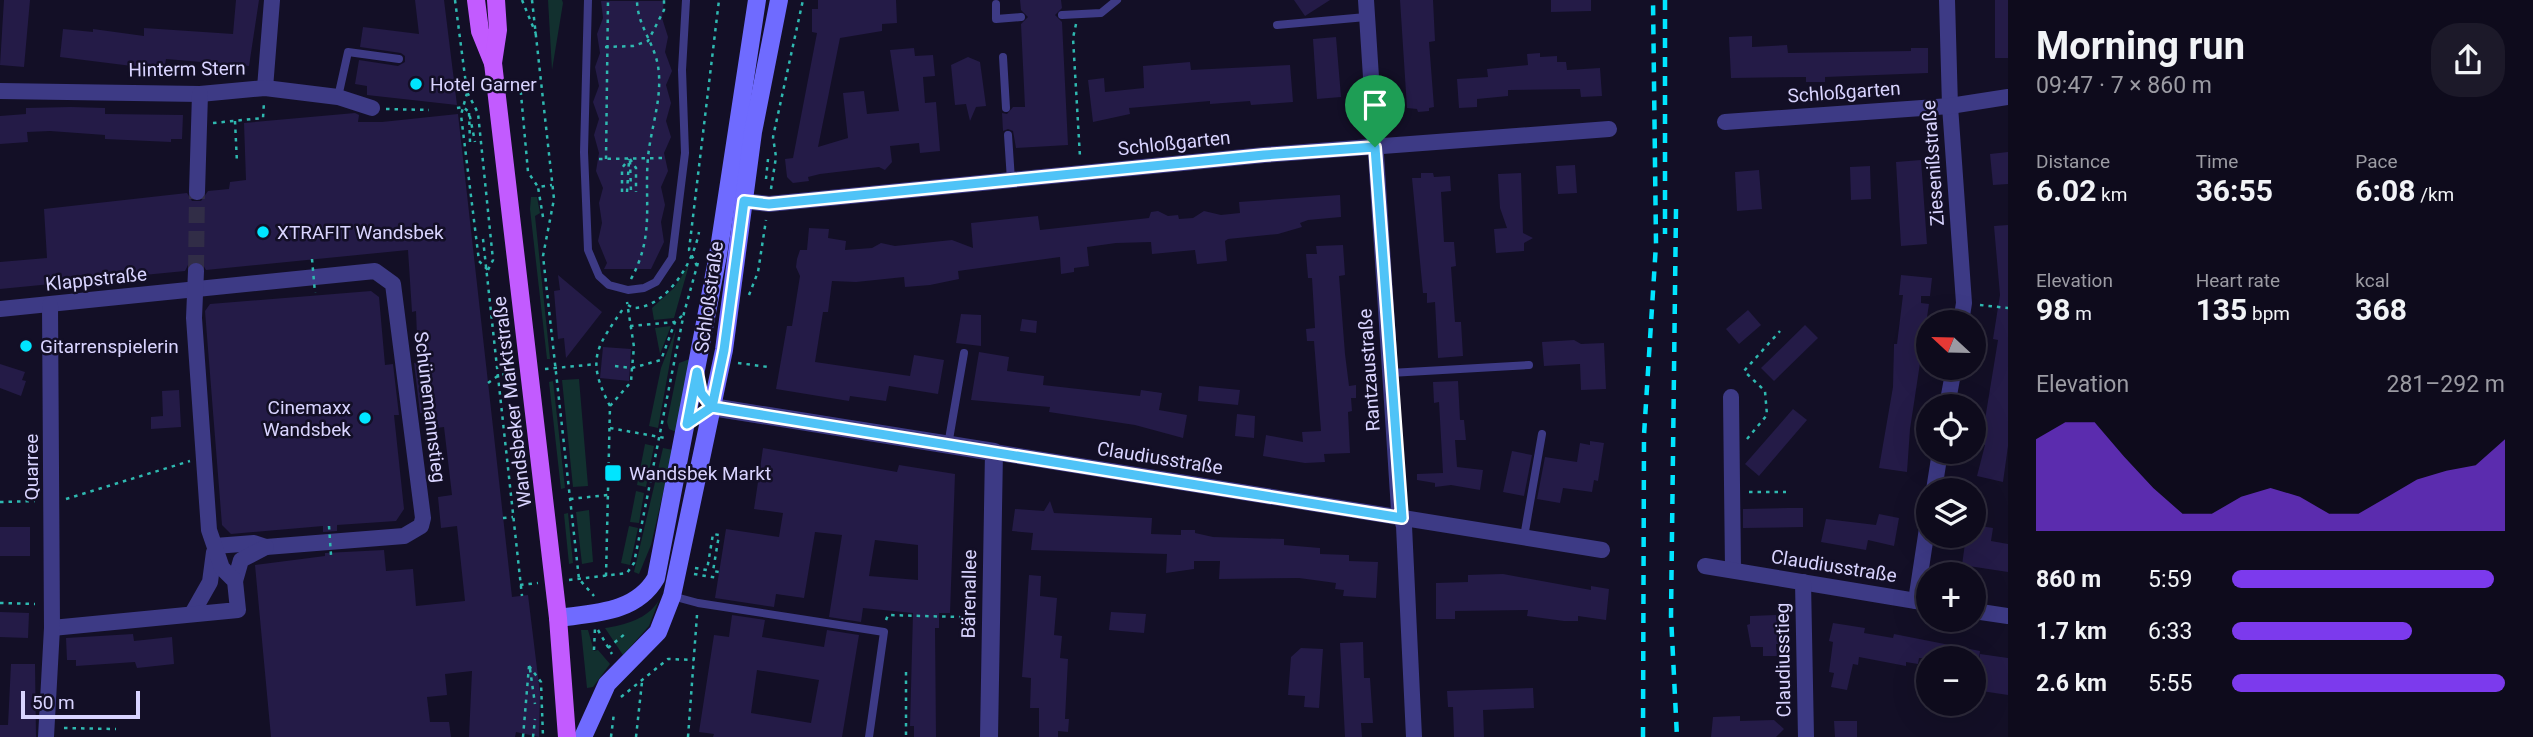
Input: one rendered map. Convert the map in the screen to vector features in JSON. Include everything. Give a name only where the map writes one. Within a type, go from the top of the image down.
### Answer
[{"type":"main road","name":"Wandsbeker Marktstraße","points":[[476,0],[480,31],[493,63]]},
{"type":"main road","name":"Wandsbeker Marktstraße","points":[[496,0],[498,30],[493,63],[558,618],[567,737]]},
{"type":"main road","name":"Schloßstraße","points":[[558,618],[595,615],[625,606],[638,599],[656,578],[697,372],[757,0]]},
{"type":"main road","name":"Schloßstraße","points":[[583,737],[607,684],[658,632],[672,596],[724,350],[760,86],[779,0]]},
{"type":"main road","points":[[687,424],[712,407],[701,393],[697,372]]},
{"type":"street","points":[[265,88],[272,0]]},
{"type":"street","name":"Rantzaustraße","points":[[1366,0],[1402,518],[1414,737]]},
{"type":"street","name":"Ziesenißstraße","points":[[1947,0],[1950,106],[1963,310]]},
{"type":"street","name":"Hinterm Stern","points":[[0,91],[200,94],[265,88],[338,97],[372,108]]},
{"type":"street","points":[[197,192],[200,94]]},
{"type":"street","name":"Schloßgarten","points":[[1725,122],[1950,106],[2008,97]]},
{"type":"street","name":"Schloßgarten","points":[[744,201],[769,204],[1264,155],[1609,129]]},
{"type":"street","points":[[196,271],[194,318],[209,530],[222,569],[235,581]]},
{"type":"street","name":"Schünemannstieg","points":[[196,290],[375,271],[393,284],[423,519],[416,531],[404,536],[266,547],[254,543],[215,546]]},
{"type":"street","name":"Klappstraße","points":[[0,309],[196,290]]},
{"type":"street","name":"Quarree","points":[[46,732],[51,628],[50,305]]},
{"type":"street","points":[[1731,397],[1733,570]]},
{"type":"street","name":"Claudiusstraße","points":[[712,407],[1602,550]]},
{"type":"street","name":"Bärenallee","points":[[989,737],[994,452]]},
{"type":"street","points":[[193,612],[210,582],[215,546]]},
{"type":"street","points":[[51,628],[193,612],[238,610],[235,581],[241,560],[266,547]]},
{"type":"street","name":"Claudiusstraße","points":[[1705,566],[1916,601]]},
{"type":"street","name":"Claudiusstieg","points":[[1803,582],[1806,737]]},
{"type":"street","points":[[1986,613],[2008,617]]},
{"type":"lane","points":[[498,30],[506,0]]},
{"type":"lane","points":[[588,0],[584,152],[590,260],[603,281],[617,288],[633,290],[650,286],[661,277],[673,252],[685,153],[682,70],[686,0]]},
{"type":"lane","points":[[1062,15],[1101,13],[1117,0]]},
{"type":"lane","points":[[996,4],[996,19],[1021,18]]},
{"type":"lane","points":[[1277,25],[1366,17]]},
{"type":"lane","points":[[338,97],[348,52],[399,59]]},
{"type":"lane","points":[[1003,57],[1006,108]]},
{"type":"lane","points":[[1007,135],[1011,180]]},
{"type":"lane","points":[[948,444],[964,353]]},
{"type":"lane","points":[[1390,373],[1529,365]]},
{"type":"lane","points":[[1524,537],[1542,434]]},
{"type":"lane","points":[[672,596],[698,603],[884,632],[870,737]]},
{"type":"path","points":[[455,0],[467,92],[478,113],[493,260],[488,270]]},
{"type":"path","points":[[522,0],[537,37]]},
{"type":"path","points":[[532,0],[552,185],[552,212],[543,256],[579,579],[593,596],[597,630],[623,669]]},
{"type":"path","points":[[606,159],[608,0]]},
{"type":"path","points":[[629,282],[644,256],[648,158],[658,99],[658,65],[637,17],[637,0]]},
{"type":"path","points":[[606,47],[633,46],[648,41],[664,10],[664,0]]},
{"type":"path","points":[[570,580],[627,573],[634,563],[684,313],[697,267],[689,250],[719,0]]},
{"type":"path","points":[[748,297],[758,272],[776,157],[774,137],[803,0]]},
{"type":"path","points":[[1077,14],[1073,38],[1080,158]]},
{"type":"path","points":[[520,82],[528,172],[538,187],[542,217]]},
{"type":"path","points":[[220,123],[263,118],[265,88]]},
{"type":"path","points":[[467,92],[461,115],[479,261],[488,270]]},
{"type":"path","points":[[457,107],[463,107],[469,112],[472,142]]},
{"type":"path","points":[[372,108],[429,110]]},
{"type":"path","points":[[235,121],[237,163]]},
{"type":"path","points":[[767,155],[776,157]]},
{"type":"path","points":[[629,158],[632,168],[629,192],[622,168],[629,158]]},
{"type":"path","points":[[599,159],[664,158]]},
{"type":"path","points":[[766,179],[768,162]]},
{"type":"path","points":[[538,187],[552,185]]},
{"type":"path","points":[[696,250],[699,232]]},
{"type":"path","points":[[483,239],[522,596]]},
{"type":"path","points":[[312,259],[315,293]]},
{"type":"path","points":[[1964,303],[2008,308]]},
{"type":"path","points":[[606,576],[610,406],[596,379],[598,346],[626,304],[630,326],[631,382],[610,406]]},
{"type":"path","points":[[624,368],[661,360],[675,322],[684,313]]},
{"type":"path","points":[[630,326],[675,322]]},
{"type":"path","points":[[1730,460],[1767,415],[1765,391],[1744,371],[1780,331]]},
{"type":"path","points":[[734,362],[768,367]]},
{"type":"path","points":[[548,369],[597,364]]},
{"type":"path","points":[[615,366],[632,368]]},
{"type":"path","points":[[488,383],[499,375],[510,374]]},
{"type":"path","points":[[610,428],[659,437]]},
{"type":"path","points":[[0,502],[52,501],[197,459]]},
{"type":"path","points":[[1732,491],[1786,492]]},
{"type":"path","points":[[570,499],[608,495]]},
{"type":"path","points":[[503,518],[513,517]]},
{"type":"path","points":[[329,526],[331,555]]},
{"type":"path","points":[[692,568],[707,570],[713,534],[719,535],[713,571],[719,572]]},
{"type":"path","points":[[691,573],[718,578]]},
{"type":"path","points":[[520,585],[529,584]]},
{"type":"path","points":[[0,603],[51,604]]},
{"type":"path","points":[[688,737],[698,603]]},
{"type":"path","points":[[594,650],[595,615]]},
{"type":"path","points":[[884,632],[888,615],[959,617]]},
{"type":"path","points":[[608,648],[626,633]]},
{"type":"path","points":[[615,701],[668,659],[694,660]]},
{"type":"path","points":[[529,666],[535,704]]},
{"type":"path","points":[[523,737],[529,666]]},
{"type":"path","points":[[529,666],[541,682],[542,737]]},
{"type":"path","points":[[906,672],[906,737]]},
{"type":"path","points":[[636,737],[642,682]]},
{"type":"path","points":[[611,737],[614,713]]},
{"type":"path","points":[[533,737],[535,719]]},
{"type":"path","points":[[46,732],[116,729]]},
{"type":"green space","points":[[548,0],[562,0],[563,3],[552,70]]},
{"type":"green space","points":[[531,197],[537,197],[540,213],[535,216],[550,359],[547,359],[530,209]]},
{"type":"green space","points":[[689,265],[674,318],[654,320],[652,308],[674,288]]},
{"type":"green space","points":[[671,326],[660,354],[655,328]]},
{"type":"green space","points":[[676,329],[658,428],[649,426],[661,368]]},
{"type":"green space","points":[[690,359],[676,432],[669,429],[667,422],[679,363]]},
{"type":"green space","points":[[579,379],[588,486],[573,487],[562,380]]},
{"type":"green space","points":[[553,381],[565,488],[561,489],[549,382]]},
{"type":"green space","points":[[645,444],[654,446],[646,487],[637,485]]},
{"type":"green space","points":[[663,448],[673,450],[651,545],[639,574],[634,572]]},
{"type":"green space","points":[[636,491],[644,493],[639,523],[630,522]]},
{"type":"green space","points":[[589,510],[593,562],[582,564],[576,512]]},
{"type":"green space","points":[[568,513],[573,563],[569,564],[564,514]]},
{"type":"green space","points":[[629,526],[638,528],[630,565],[621,563]]},
{"type":"green space","points":[[659,600],[649,626],[623,655],[605,628],[628,623],[642,616]]},
{"type":"green space","points":[[581,630],[588,630],[594,651],[598,650],[610,664],[593,687],[587,688]]},
{"type":"building","points":[[4,0],[30,0],[24,67],[0,65]]},
{"type":"building","points":[[236,0],[259,0],[249,66],[166,59],[164,70],[60,57],[63,29],[93,32],[93,29],[144,36],[144,28],[233,34]]},
{"type":"building","points":[[415,0],[444,0],[457,105],[367,95],[367,86],[355,84],[359,60],[398,66],[405,62],[405,56],[401,53],[360,47],[363,27],[419,34]]},
{"type":"building","points":[[818,0],[896,0],[897,23],[882,24],[882,31],[840,38],[818,147],[848,138],[843,93],[864,91],[867,114],[899,111],[890,50],[914,48],[915,56],[933,55],[935,76],[923,77],[925,103],[936,102],[940,151],[920,153],[919,143],[890,146],[892,162],[885,170],[879,167],[820,174],[808,177],[809,181],[793,183],[787,177],[785,159],[793,158],[817,33],[812,32],[812,9],[818,9]]},
{"type":"building","points":[[1020,0],[1061,0],[1062,8],[1055,15],[1062,22],[1068,145],[1016,148],[1013,131],[1003,131],[1002,113],[1007,114],[1013,107],[1025,107],[1021,24],[1028,17],[1021,10]]},
{"type":"building","points":[[1294,0],[1330,0],[1305,16]]},
{"type":"building","points":[[1400,0],[1433,0],[1435,41],[1429,42],[1434,107],[1429,108],[1429,111],[1418,112],[1417,109],[1407,108]]},
{"type":"building","points":[[1551,0],[1591,0],[1591,11],[1551,12]]},
{"type":"building","points":[[1995,0],[2008,0],[2008,58],[1995,58]]},
{"type":"building","points":[[601,1],[664,1],[662,18],[668,37],[665,52],[672,71],[666,85],[671,103],[666,121],[671,137],[664,153],[668,171],[661,187],[665,205],[661,222],[664,242],[651,269],[604,269],[607,263],[598,241],[602,223],[599,203],[603,188],[596,171],[599,153],[594,135],[599,119],[593,102],[599,86],[595,67],[600,53],[597,34],[603,18]]},
{"type":"building","points":[[1752,36],[1752,47],[1787,45],[1788,53],[1911,51],[1911,48],[1928,48],[1928,73],[1825,77],[1825,82],[1806,82],[1806,77],[1731,78],[1729,37]]},
{"type":"building","points":[[1336,37],[1341,97],[1317,99],[1313,39]]},
{"type":"building","points":[[1540,53],[1540,57],[1557,56],[1557,62],[1566,62],[1567,70],[1600,68],[1602,96],[1581,97],[1580,89],[1508,90],[1508,96],[1477,99],[1477,107],[1459,108],[1457,79],[1488,77],[1487,69],[1528,65],[1527,54]]},
{"type":"building","points":[[968,57],[980,62],[986,106],[976,107],[970,121],[966,104],[955,105],[951,65]]},
{"type":"building","points":[[1190,62],[1191,70],[1290,65],[1293,102],[1251,105],[1250,101],[1210,104],[1210,101],[1129,108],[1130,114],[1093,122],[1088,80],[1104,78],[1105,92],[1144,88],[1143,66]]},
{"type":"building","points":[[26,108],[105,108],[105,114],[183,115],[182,139],[171,139],[171,142],[105,139],[105,135],[50,131],[27,132],[28,142],[0,144],[0,116],[26,114]]},
{"type":"building","points":[[355,113],[359,115],[358,122],[458,114],[512,597],[528,595],[540,693],[539,737],[516,732],[515,737],[469,737],[472,671],[445,674],[447,695],[427,697],[430,722],[449,722],[451,737],[271,737],[255,565],[325,556],[325,553],[384,550],[386,571],[413,569],[416,606],[465,601],[457,526],[441,528],[438,497],[452,495],[444,427],[428,429],[427,413],[420,413],[414,363],[418,362],[416,311],[412,312],[408,250],[206,270],[202,263],[196,261],[188,265],[185,271],[0,289],[0,262],[47,258],[44,209],[187,193],[192,201],[201,201],[208,191],[229,189],[230,182],[246,180],[244,123]]},
{"type":"building","points":[[2008,152],[2008,184],[1993,185],[1990,154]]},
{"type":"building","points":[[1921,160],[1927,244],[1901,246],[1896,162]]},
{"type":"building","points":[[1575,165],[1577,193],[1558,194],[1556,166]]},
{"type":"building","points":[[1870,166],[1871,199],[1851,200],[1850,167]]},
{"type":"building","points":[[1759,170],[1762,209],[1737,211],[1735,172]]},
{"type":"building","points":[[1421,173],[1433,173],[1434,177],[1450,176],[1451,191],[1441,192],[1444,242],[1454,242],[1456,266],[1451,267],[1455,322],[1461,322],[1463,356],[1438,358],[1435,302],[1427,303],[1427,293],[1423,293],[1412,178],[1421,178]]},
{"type":"building","points":[[1521,173],[1523,233],[1533,238],[1524,243],[1524,251],[1496,253],[1494,229],[1507,228],[1500,208],[1498,174]]},
{"type":"building","points":[[1340,195],[1341,217],[1308,220],[1300,223],[1302,227],[1278,234],[1228,239],[1225,241],[1227,261],[1197,264],[1195,250],[1152,254],[1151,242],[1116,243],[1087,247],[1089,266],[1074,268],[1074,272],[1061,274],[1060,257],[958,271],[959,279],[930,285],[905,287],[904,277],[856,282],[832,281],[828,312],[823,312],[815,362],[910,376],[914,355],[944,360],[938,394],[889,386],[886,401],[850,396],[849,401],[776,389],[787,326],[792,326],[800,276],[796,267],[797,259],[800,250],[807,250],[809,228],[829,229],[828,238],[846,241],[845,250],[872,248],[881,243],[895,246],[952,240],[973,248],[971,223],[1038,216],[1040,230],[1149,218],[1151,212],[1158,211],[1168,216],[1178,215],[1179,219],[1193,218],[1204,211],[1221,215],[1240,213],[1239,202]]},
{"type":"building","points":[[2008,225],[2008,446],[2003,482],[1977,476],[1980,464],[1986,464],[1986,413],[1998,340],[1993,339],[2000,295],[1994,226]]},
{"type":"building","points":[[1343,245],[1345,275],[1339,276],[1345,354],[1349,386],[1356,385],[1356,398],[1351,398],[1352,411],[1348,412],[1350,453],[1324,454],[1325,462],[1305,463],[1263,456],[1266,435],[1303,442],[1302,432],[1321,431],[1314,341],[1307,341],[1306,329],[1315,328],[1312,278],[1308,278],[1306,254],[1317,254],[1316,246]]},
{"type":"building","points":[[558,275],[602,312],[566,358],[564,338],[558,339],[554,291],[560,290]]},
{"type":"building","points":[[1901,275],[1932,278],[1930,296],[1921,296],[1921,303],[1929,304],[1928,310],[1916,310],[1917,380],[1907,472],[1879,468],[1893,387],[1894,344],[1897,344],[1903,295],[1899,295]]},
{"type":"building","points":[[371,291],[379,297],[385,365],[393,364],[399,415],[394,415],[404,509],[396,521],[337,525],[337,531],[323,532],[323,526],[231,534],[222,525],[205,311],[210,304]]},
{"type":"building","points":[[1748,310],[1761,325],[1739,344],[1726,329]]},
{"type":"building","points":[[961,314],[981,315],[981,346],[956,343]]},
{"type":"building","points":[[1022,319],[1037,321],[1036,333],[1020,331]]},
{"type":"building","points":[[1805,325],[1818,338],[1774,381],[1761,368]]},
{"type":"building","points":[[1574,340],[1581,344],[1604,343],[1606,389],[1581,390],[1580,364],[1544,366],[1542,342]]},
{"type":"building","points":[[603,347],[631,349],[629,381],[600,378]]},
{"type":"building","points":[[979,352],[1009,357],[1007,371],[1044,376],[1043,385],[1140,396],[1141,390],[1162,393],[1159,410],[1187,415],[1183,438],[1135,425],[1049,412],[1050,407],[971,400]]},
{"type":"building","points":[[0,364],[25,372],[22,380],[26,381],[21,396],[0,388]]},
{"type":"building","points":[[1458,381],[1460,420],[1464,420],[1466,440],[1455,440],[1457,467],[1483,470],[1480,490],[1451,485],[1435,487],[1435,483],[1417,480],[1417,474],[1443,473],[1439,402],[1434,403],[1433,382]]},
{"type":"building","points":[[1199,386],[1240,390],[1238,405],[1198,401]]},
{"type":"building","points":[[179,390],[181,427],[151,429],[151,417],[163,416],[162,391]]},
{"type":"building","points":[[1793,409],[1807,420],[1759,476],[1745,464]]},
{"type":"building","points":[[1237,414],[1255,416],[1254,438],[1235,436]]},
{"type":"building","points":[[1590,441],[1604,443],[1598,481],[1594,480],[1592,492],[1563,488],[1560,503],[1537,499],[1545,457],[1577,462],[1580,443],[1590,445]]},
{"type":"building","points":[[763,448],[897,472],[899,465],[955,474],[950,613],[939,613],[939,628],[935,628],[936,737],[914,737],[914,726],[910,726],[913,613],[863,608],[861,622],[829,617],[842,535],[815,532],[804,598],[776,594],[774,607],[715,598],[726,529],[779,537],[783,513],[754,509]],"holes":[[[875,540],[918,545],[918,580],[869,576]]]},
{"type":"building","points":[[1512,451],[1532,455],[1524,496],[1503,492]]},
{"type":"building","points":[[1050,501],[1054,513],[1152,518],[1151,534],[1181,535],[1181,530],[1195,530],[1195,533],[1213,537],[1284,539],[1284,545],[1320,548],[1320,554],[1349,555],[1349,561],[1378,562],[1376,598],[1343,596],[1344,590],[1335,589],[1336,583],[1299,578],[1219,579],[1220,561],[1194,561],[1194,569],[1166,573],[1167,554],[1031,550],[1033,533],[1012,531],[1015,509],[1044,511]]},
{"type":"building","points":[[1803,508],[1803,527],[1743,528],[1743,509]]},
{"type":"building","points":[[1879,514],[1899,518],[1894,546],[1868,540],[1866,550],[1821,542],[1826,519],[1876,525]]},
{"type":"building","points":[[0,527],[30,527],[30,556],[0,556]]},
{"type":"building","points":[[1986,527],[1993,528],[1991,541],[2008,544],[2008,572],[1986,569],[1986,562],[1962,562],[1964,548],[1986,548]]},
{"type":"building","points":[[1503,574],[1591,590],[1591,586],[1609,589],[1606,620],[1578,616],[1578,621],[1564,621],[1527,616],[1528,610],[1455,611],[1455,619],[1436,619],[1436,583],[1468,582],[1468,575]]},
{"type":"building","points":[[1029,575],[1041,576],[1040,596],[1057,598],[1054,635],[1062,636],[1060,658],[1068,659],[1065,719],[1069,719],[1068,732],[1058,731],[1058,737],[1039,737],[1039,708],[1030,708],[1031,678],[1022,677]]},
{"type":"building","points":[[0,612],[29,613],[28,638],[0,637]]},
{"type":"building","points":[[1111,612],[1146,614],[1144,633],[1109,630]]},
{"type":"building","points":[[732,615],[765,620],[762,637],[824,647],[827,630],[859,635],[842,737],[713,737],[714,734],[699,732],[714,635],[729,637]],"holes":[[[757,670],[819,680],[811,723],[751,713]]]},
{"type":"building","points":[[1776,615],[1779,644],[1776,644],[1777,656],[1763,656],[1763,647],[1751,647],[1747,625],[1750,624],[1750,616]]},
{"type":"building","points":[[1833,623],[1865,628],[1864,633],[1893,638],[1894,634],[1955,646],[1916,646],[1916,664],[1906,662],[1906,666],[1859,657],[1858,665],[1853,664],[1847,690],[1831,687],[1834,673],[1829,672],[1833,642],[1829,641]]},
{"type":"building","points":[[133,634],[134,641],[172,637],[174,664],[137,668],[135,662],[76,666],[76,660],[67,660],[66,638]]},
{"type":"building","points":[[1363,642],[1364,678],[1370,678],[1373,723],[1361,723],[1362,737],[1345,737],[1340,643]]},
{"type":"building","points":[[1301,648],[1323,649],[1319,708],[1304,707],[1305,696],[1288,695],[1291,657]]},
{"type":"building","points":[[1986,655],[2008,658],[2008,695],[1986,692]]},
{"type":"building","points":[[11,664],[35,664],[36,737],[0,737],[0,725],[8,725]]},
{"type":"building","points":[[1533,688],[1534,708],[1483,710],[1484,737],[1454,737],[1453,707],[1448,707],[1447,691]]},
{"type":"building","points":[[1740,716],[1740,721],[1774,720],[1784,729],[1776,737],[1711,737],[1713,717]]},
{"type":"building","points":[[1834,721],[1857,721],[1857,737],[1835,737]]},
{"type":"tunnel","points":[[196,271],[197,192]]},
{"type":"railway","points":[[1643,737],[1644,435],[1656,244],[1653,0]]},
{"type":"railway","points":[[1665,0],[1665,234]]},
{"type":"railway","points":[[1676,209],[1671,616],[1677,737]]},
{"type":"place","name":"Hotel Garner","points":[[416,84]]},
{"type":"place","name":"XTRAFIT Wandsbek","points":[[263,232]]},
{"type":"place","name":"Gitarrenspielerin","points":[[26,346]]},
{"type":"place","name":"Cinemaxx Wandsbek","points":[[365,418]]},
{"type":"place","name":"Wandsbek Markt","points":[[613,473]]},
{"type":"route","points":[[1375,147],[1264,155],[769,204],[744,201],[724,350],[712,407],[687,424],[697,372],[701,393],[712,407],[1402,518],[1399,510],[1375,147]]}]
